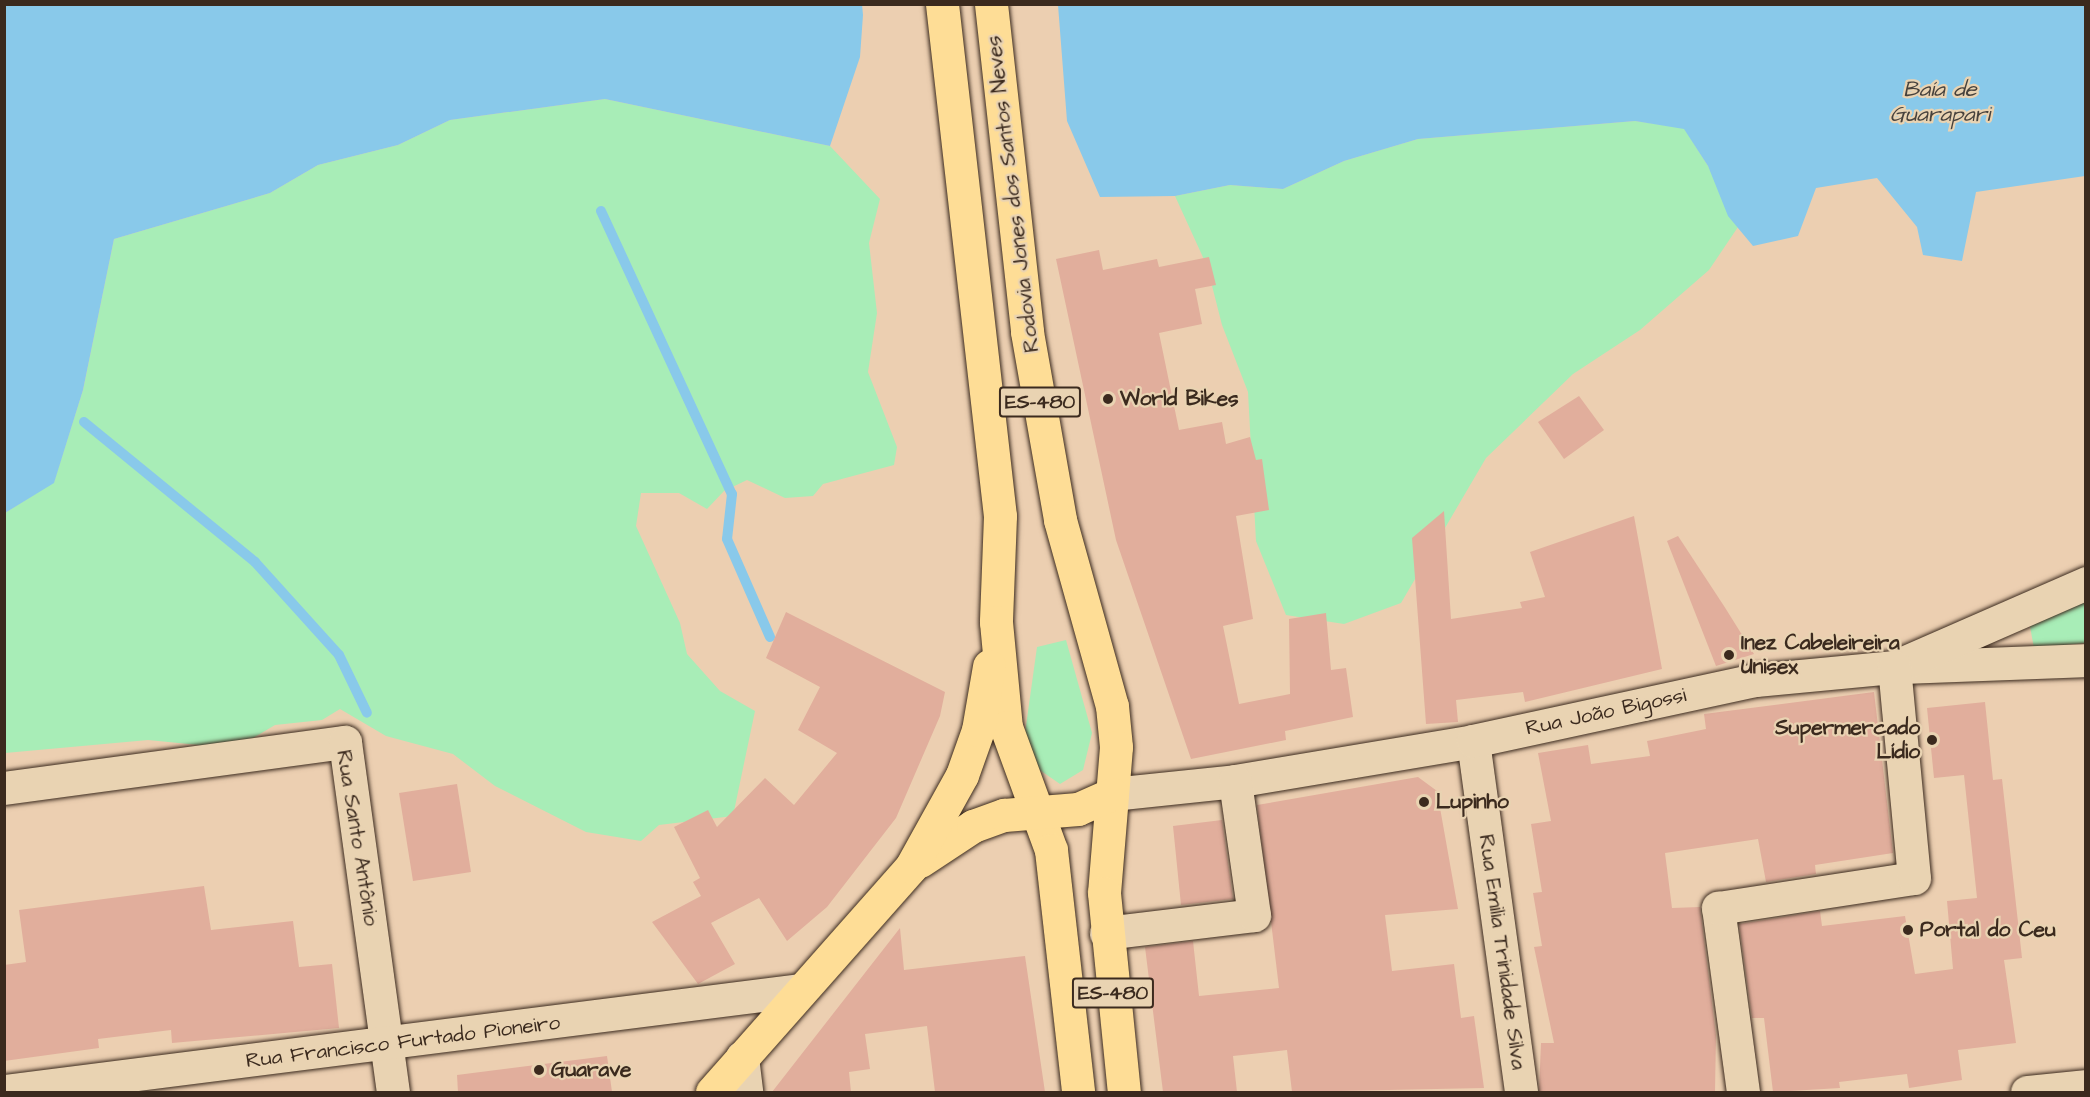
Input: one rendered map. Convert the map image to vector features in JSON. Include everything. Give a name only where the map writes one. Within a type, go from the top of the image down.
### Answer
[{"type":"main road","name":"ES-480","points":[[942,4],[1000,516],[996,622],[1006,727],[1040,810],[1051,850],[1078,1092]]},
{"type":"main road","name":"Rodovia Jones dos Santos Neves","points":[[992,4],[1027,332],[1060,520],[1112,706],[1112,794],[1106,933],[1124,1092]]},
{"type":"main road","points":[[712,1092],[911,867],[962,775],[978,730],[996,622]]},
{"type":"main road","points":[[911,867],[973,825],[1040,810],[1078,809],[1112,794]]},
{"type":"street","name":"Rua João Bigossi","points":[[1112,794],[1235,781],[1473,741],[1756,680],[1894,667],[2085,583]]},
{"type":"street","points":[[1743,1092],[1718,908],[1914,878],[1894,667],[2085,660]]},
{"type":"street","name":"Rua Emilia Trinidade Silva","points":[[1473,741],[1521,1092]]},
{"type":"street","name":"Rua Santo Antônio","points":[[4,788],[345,742],[393,1092]]},
{"type":"street","points":[[1106,933],[1254,915],[1235,781]]},
{"type":"street","name":"Rua Francisco Furtado Pioneiro","points":[[4,1091],[388,1045],[800,990]]},
{"type":"street","points":[[742,1057],[746,1092]]},
{"type":"street","points":[[2027,1092],[2085,1086]]},
{"type":"green space","points":[[605,99],[830,146],[880,199],[869,243],[877,313],[868,372],[897,447],[894,465],[823,484],[813,496],[785,498],[747,480],[724,491],[707,509],[679,493],[641,493],[636,526],[680,623],[687,654],[720,691],[755,711],[733,816],[659,825],[641,841],[586,832],[495,786],[453,754],[386,736],[340,709],[322,720],[275,725],[253,738],[209,746],[148,740],[5,753],[5,513],[54,482],[83,390],[114,239],[270,193],[318,165],[398,145],[450,120]]},
{"type":"green space","points":[[1635,121],[1684,128],[1708,166],[1738,227],[1709,270],[1640,330],[1573,374],[1486,458],[1401,603],[1344,624],[1286,615],[1256,541],[1248,392],[1222,325],[1207,266],[1175,196],[1230,185],[1283,189],[1344,161],[1418,139]]},
{"type":"green space","points":[[2085,602],[2085,643],[2034,648],[2029,621]]},
{"type":"green space","points":[[1066,640],[1092,733],[1083,770],[1060,784],[1034,766],[1025,733],[1037,647]]},
{"type":"water","points":[[5,4],[862,4],[863,15],[860,57],[830,146],[605,99],[450,120],[398,145],[318,165],[270,193],[114,239],[83,390],[54,483],[5,513]]},
{"type":"water","name":"Baía de Guarapari","points":[[1058,5],[2085,5],[2085,176],[1976,192],[1962,261],[1923,255],[1917,227],[1877,178],[1816,188],[1798,236],[1753,246],[1728,216],[1708,166],[1684,129],[1635,121],[1418,139],[1344,161],[1283,189],[1230,185],[1175,196],[1100,197],[1067,121]]},
{"type":"building","points":[[1099,250],[1103,270],[1157,259],[1159,267],[1209,257],[1216,285],[1195,289],[1202,324],[1159,333],[1179,430],[1222,422],[1226,444],[1250,437],[1256,460],[1262,459],[1269,510],[1236,516],[1253,619],[1223,626],[1239,704],[1290,694],[1289,619],[1326,613],[1331,670],[1346,668],[1353,717],[1285,731],[1286,740],[1191,759],[1116,540],[1056,259]]},
{"type":"building","points":[[1579,396],[1604,430],[1564,459],[1538,422]]},
{"type":"building","points":[[1444,511],[1451,619],[1522,608],[1520,602],[1545,597],[1530,552],[1634,516],[1662,669],[1525,702],[1523,692],[1456,700],[1458,722],[1426,724],[1412,538]]},
{"type":"building","points":[[1678,536],[1754,654],[1716,666],[1667,541]]},
{"type":"building","points":[[786,612],[945,692],[940,716],[896,818],[827,907],[787,941],[759,898],[711,923],[735,964],[698,984],[652,922],[701,896],[693,882],[700,878],[674,827],[708,810],[717,827],[765,778],[794,805],[837,753],[798,730],[820,687],[766,658]]},
{"type":"building","points":[[1874,692],[1893,853],[1815,865],[1816,874],[1766,882],[1758,839],[1665,853],[1672,908],[1700,907],[1716,1035],[1715,1092],[1539,1092],[1541,1043],[1554,1043],[1534,947],[1542,946],[1533,893],[1542,892],[1531,824],[1551,821],[1538,753],[1588,745],[1591,764],[1650,756],[1647,741],[1706,729],[1704,714]]},
{"type":"building","points":[[1985,702],[1993,780],[2002,779],[2022,958],[2004,960],[2016,1043],[1958,1050],[1962,1080],[1909,1088],[1907,1074],[1839,1082],[1840,1088],[1773,1092],[1764,1018],[1752,1018],[1739,924],[1820,911],[1822,926],[1905,916],[1915,974],[1953,969],[1947,901],[1977,898],[1964,775],[1934,778],[1927,708]]},
{"type":"building","points":[[1418,777],[1437,791],[1458,909],[1385,915],[1392,971],[1454,964],[1461,1018],[1474,1016],[1484,1088],[1292,1092],[1287,1050],[1233,1056],[1237,1092],[1163,1092],[1145,947],[1193,941],[1199,996],[1279,988],[1257,805]]},
{"type":"building","points":[[457,784],[471,872],[413,881],[399,793]]},
{"type":"building","points":[[1222,820],[1233,899],[1181,905],[1173,826]]},
{"type":"building","points":[[204,886],[211,930],[293,921],[299,967],[332,964],[339,1028],[172,1043],[171,1030],[98,1039],[99,1048],[4,1061],[4,965],[26,962],[19,910]]},
{"type":"building","points":[[900,928],[904,970],[1025,956],[1045,1092],[935,1092],[927,1026],[865,1034],[870,1069],[849,1072],[851,1092],[772,1092]]},
{"type":"building","name":"Guarave","points":[[607,1056],[612,1092],[458,1092],[457,1075]]},
{"type":"waterway","points":[[601,211],[732,494],[727,539],[770,637]]},
{"type":"waterway","points":[[84,422],[255,562],[339,655],[367,713]]},
{"type":"place","name":"World Bikes","points":[[1108,399]]},
{"type":"place","name":"Inez Cabeleireira Unisex","points":[[1729,655]]},
{"type":"place","name":"Supermercado Lídio","points":[[1932,740]]},
{"type":"place","name":"Lupinho","points":[[1424,802]]},
{"type":"place","name":"Portal do Ceu","points":[[1908,930]]},
{"type":"place","name":"Guarave","points":[[539,1070]]}]
